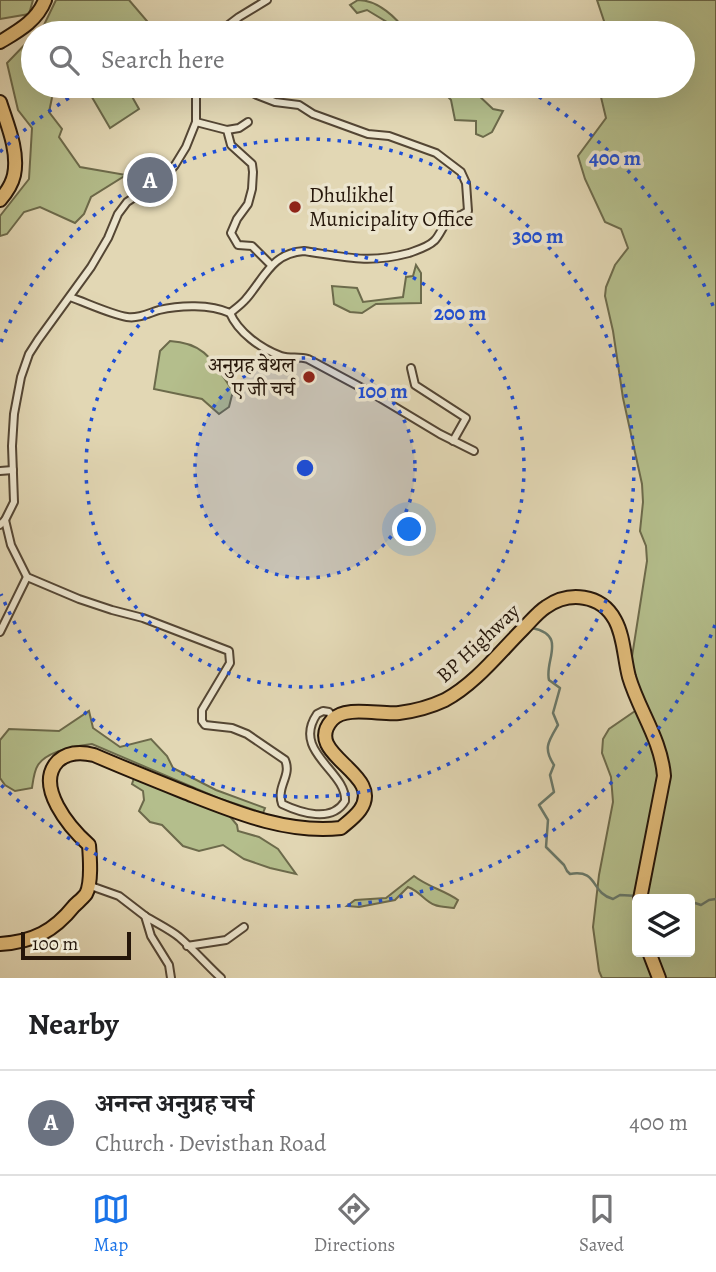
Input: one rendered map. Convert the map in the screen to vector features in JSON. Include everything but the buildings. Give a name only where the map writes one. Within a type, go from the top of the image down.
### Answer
[{"type":"highway","points":[[31,21],[45,0]]},
{"type":"highway","points":[[0,42],[21,28]]},
{"type":"highway","points":[[0,102],[14,150],[15,167],[11,184],[0,200]]},
{"type":"highway","name":"BP Highway","points":[[333,719],[342,712],[397,713],[437,703],[457,693],[472,681],[544,608],[571,597],[594,599],[613,616],[618,625],[629,678],[663,761],[664,776],[641,894]]},
{"type":"highway","points":[[0,944],[23,942],[42,934],[56,925],[86,893],[90,869],[89,845],[72,829],[50,789],[50,775],[56,763],[64,757],[84,752],[94,755],[255,819],[309,829],[341,828],[362,808],[365,792],[351,770],[329,749],[326,735],[333,719]]},
{"type":"highway","points":[[651,957],[659,978]]},
{"type":"street","points":[[234,21],[267,0]]},
{"type":"street","points":[[196,98],[196,122],[186,147],[165,177],[122,208],[103,247],[29,355],[21,377],[14,414],[14,502],[3,522],[27,577],[79,599],[143,618],[229,651],[230,663],[202,710],[202,721],[205,724],[232,727],[247,734],[285,760],[288,766],[281,789],[282,804],[305,813],[323,814],[338,810],[345,801],[343,788],[318,757],[311,737],[311,724],[317,714],[329,712],[333,719]]},
{"type":"street","points":[[230,313],[245,301],[271,265],[280,258],[304,251],[356,260],[380,260],[435,241],[449,218],[468,211],[466,183],[461,172],[436,153],[389,136],[368,134],[313,114],[299,105],[265,98]]},
{"type":"street","points":[[196,122],[227,130],[239,128],[248,122]]},
{"type":"street","points":[[227,130],[231,145],[252,164],[253,172],[248,205],[237,219],[231,233],[239,245],[252,246],[271,265]]},
{"type":"street","points":[[70,297],[129,318],[160,310],[195,307],[223,310],[230,313],[242,331],[259,345],[281,356],[301,356],[308,359],[474,451]]},
{"type":"street","points":[[411,368],[415,385],[466,418],[453,441]]},
{"type":"street","points":[[0,471],[13,470]]},
{"type":"street","points":[[0,632],[27,577]]},
{"type":"street","points":[[88,885],[119,896],[173,933],[221,978]]},
{"type":"street","points":[[145,916],[151,936],[169,965],[171,978]]},
{"type":"street","points":[[187,946],[226,940],[244,927]]},
{"type":"green space","points":[[0,0],[33,0],[29,14],[0,19]]},
{"type":"green space","points":[[56,0],[129,0],[147,21],[46,21]]},
{"type":"green space","points":[[358,0],[373,3],[397,21],[385,21],[367,10],[357,13],[350,5]]},
{"type":"green space","points":[[597,0],[716,0],[716,978],[662,978],[656,957],[695,957],[695,894],[645,894],[668,776],[635,683],[631,663],[647,561],[646,546],[640,531],[642,484],[605,296],[615,265],[628,248],[621,229],[605,222],[585,179],[578,156],[606,118],[601,98],[695,98],[695,21],[604,21]]},
{"type":"green space","points":[[21,48],[21,98],[52,98],[49,112],[62,129],[59,137],[80,167],[126,175],[91,197],[84,214],[75,223],[40,207],[24,212],[7,234],[0,236],[0,216],[29,179],[32,128],[18,110],[7,63]]},
{"type":"green space","points":[[92,98],[133,98],[139,109],[110,128]]},
{"type":"green space","points":[[449,98],[481,98],[493,109],[503,111],[492,132],[483,137],[476,134],[476,121],[455,120]]},
{"type":"green space","points":[[416,265],[421,273],[421,303],[376,304],[362,313],[350,312],[334,304],[332,286],[357,288],[363,302],[403,297],[406,277],[413,276]]},
{"type":"green space","points":[[170,341],[193,346],[208,357],[233,391],[229,407],[219,414],[202,399],[154,389],[160,351]]},
{"type":"green space","points":[[638,709],[659,762],[660,777],[638,894],[632,894],[632,957],[648,957],[654,978],[602,978],[599,971],[593,927],[599,875],[613,802],[611,777],[602,753],[603,739],[609,729]]},
{"type":"green space","points":[[89,711],[93,728],[120,747],[151,739],[167,756],[173,768],[216,790],[265,808],[263,813],[218,798],[92,744],[62,750],[42,760],[36,770],[32,788],[15,791],[5,785],[0,778],[0,740],[9,729],[59,731]]},
{"type":"green space","points":[[134,778],[228,814],[237,825],[238,831],[259,837],[278,849],[296,874],[244,859],[223,845],[199,851],[183,846],[162,825],[150,822],[139,811],[144,800],[143,791],[132,784]]},
{"type":"green space","points":[[414,876],[458,900],[454,908],[431,903],[408,887],[395,900],[359,907],[347,906],[355,900],[386,898]]},
{"type":"waterway","points":[[532,628],[549,636],[552,643],[549,680],[560,688],[553,713],[558,725],[549,741],[548,749],[554,765],[550,775],[554,792],[539,805],[548,820],[546,847],[570,874],[586,875],[606,896],[613,899],[620,895],[632,896]]},
{"type":"waterway","points":[[695,903],[701,905],[716,899]]},
{"type":"place","name":"अनन्त अनुग्रह चर्च","points":[[150,180]]},
{"type":"place","name":"Dhulikhel Municipality Office","points":[[295,207]]},
{"type":"place","name":"अनुग्रह बेथल ए जी चर्च","points":[[309,377]]}]
